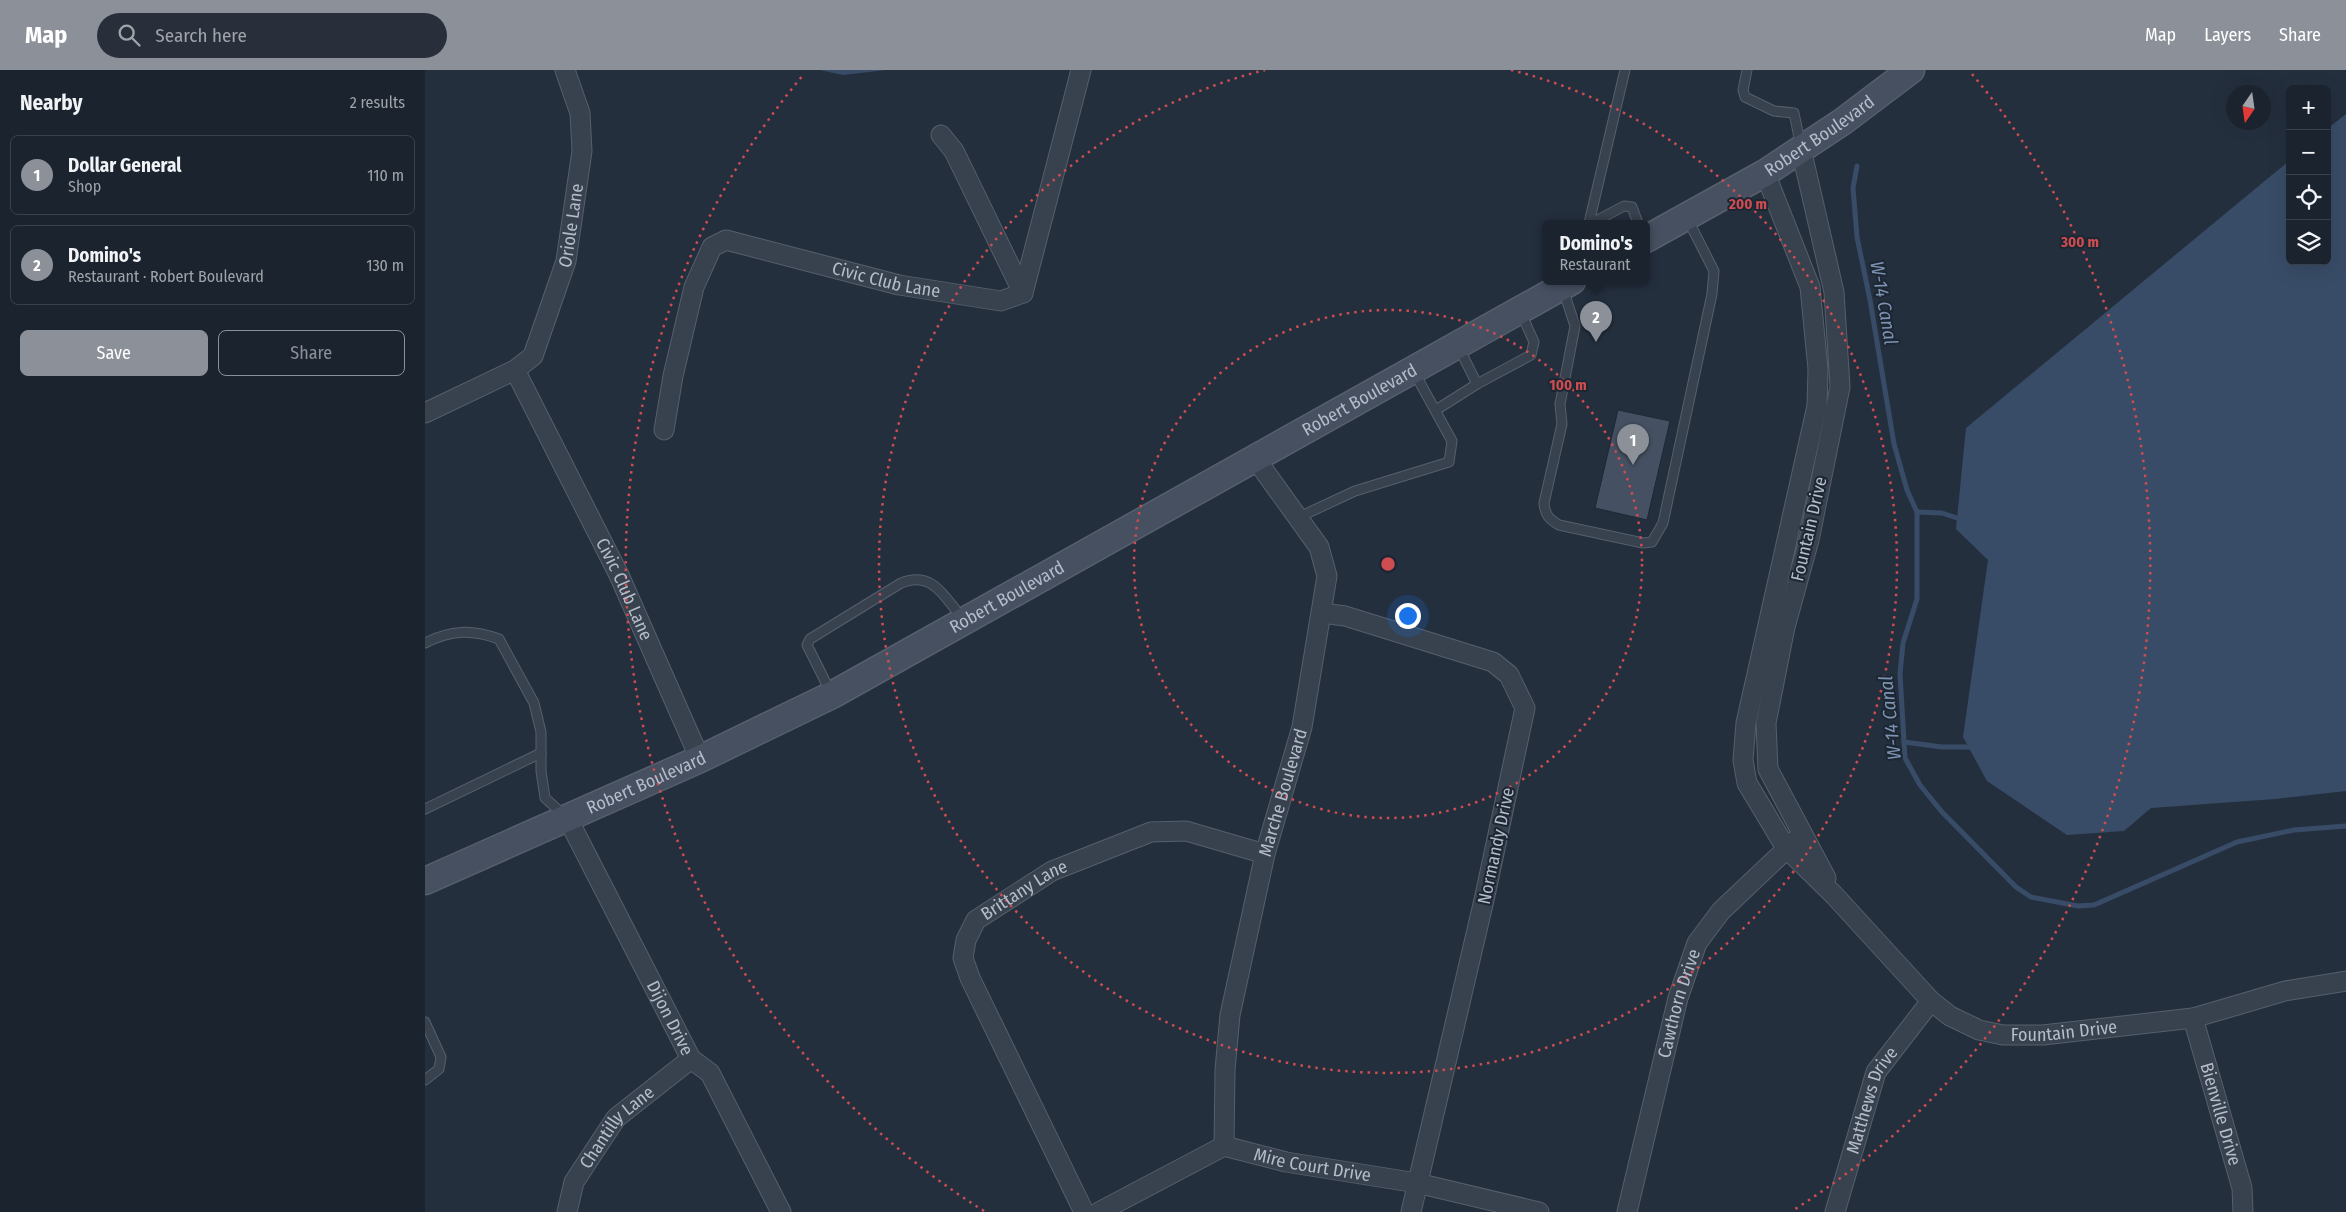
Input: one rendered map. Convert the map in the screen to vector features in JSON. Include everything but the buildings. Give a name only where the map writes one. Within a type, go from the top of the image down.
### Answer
[{"type":"main road","name":"Robert Boulevard","points":[[1650,238],[1765,173],[1911,70]]},
{"type":"main road","name":"Robert Boulevard","points":[[425,881],[700,759],[832,695],[1565,285]]},
{"type":"street","name":"Oriole Lane","points":[[425,413],[515,370],[533,356],[565,261],[571,235],[582,151],[580,113],[565,70]]},
{"type":"street","points":[[1023,292],[1081,70]]},
{"type":"street","points":[[941,136],[954,151],[1023,292]]},
{"type":"street","name":"Fountain Drive","points":[[1801,149],[1834,292],[1840,387],[1809,540],[1745,723],[1743,760],[1747,783],[1786,848],[1834,895],[1931,1001],[1950,1016],[1979,1030],[2003,1035],[2043,1035],[2193,1018],[2285,992],[2346,981]]},
{"type":"street","name":"Fountain Drive","points":[[1765,173],[1810,287],[1818,369],[1817,406],[1771,650],[1767,723],[1767,769],[1834,895]]},
{"type":"street","name":"Civic Club Lane","points":[[664,430],[673,376],[694,287],[712,246],[726,240],[899,285],[1001,302],[1023,292]]},
{"type":"street","points":[[1811,294],[1834,292]]},
{"type":"street","name":"Civic Club Lane","points":[[515,370],[619,575],[700,759]]},
{"type":"street","name":"Marche Boulevard","points":[[1224,1146],[1225,1070],[1230,1016],[1265,854],[1302,727],[1323,614],[1327,576],[1319,548],[1255,458]]},
{"type":"street","name":"Normandy Drive","points":[[1323,614],[1345,616],[1493,662],[1509,675],[1525,708],[1484,900],[1411,1212]]},
{"type":"street","name":"Dijon Drive","points":[[567,817],[691,1059],[711,1073],[781,1212]]},
{"type":"street","name":"Brittany Lane","points":[[1084,1212],[970,978],[963,958],[966,940],[976,920],[1052,871],[1151,832],[1186,831],[1265,854]]},
{"type":"street","name":"Cawthorn Drive","points":[[1627,1212],[1678,998],[1697,943],[1721,911],[1786,848],[1803,835]]},
{"type":"street","name":"Matthews Drive","points":[[1835,1212],[1846,1166],[1876,1072],[1931,1001]]},
{"type":"street","name":"Bienville Drive","points":[[2193,1018],[2242,1188],[2243,1212]]},
{"type":"street","name":"Chantilly Lane","points":[[567,1212],[574,1182],[616,1118],[691,1059]]},
{"type":"street","points":[[1099,1212],[1224,1146]]},
{"type":"street","name":"Mire Court Drive","points":[[1224,1146],[1286,1162],[1417,1183],[1539,1212]]},
{"type":"lane","points":[[1591,220],[1625,70]]},
{"type":"lane","points":[[1747,70],[1743,90],[1745,97],[1774,111],[1794,113],[1801,149]]},
{"type":"lane","points":[[1596,220],[1624,206],[1632,207],[1637,220]]},
{"type":"lane","points":[[1567,285],[1575,326],[1560,404],[1562,424],[1544,504],[1545,510],[1548,518],[1559,525],[1643,543],[1653,542],[1663,524],[1713,287],[1714,271],[1687,218]]},
{"type":"lane","points":[[1436,410],[1477,384],[1531,355],[1534,342],[1520,310]]},
{"type":"lane","points":[[1457,345],[1477,384]]},
{"type":"lane","points":[[1297,518],[1355,491],[1449,462],[1452,441],[1413,370]]},
{"type":"lane","points":[[832,695],[807,645],[810,638],[901,583],[913,578],[925,580],[936,586],[964,621]]},
{"type":"lane","points":[[425,643],[445,634],[480,632],[499,639],[534,703],[541,732],[541,771],[545,798],[567,817]]},
{"type":"lane","points":[[425,809],[541,753]]},
{"type":"lane","points":[[425,1022],[441,1057],[439,1069],[425,1080]]},
{"type":"water","points":[[820,70],[886,70],[843,75]]},
{"type":"water","points":[[2346,114],[2346,791],[2275,799],[2151,808],[2124,831],[2067,835],[1987,781],[1963,737],[1988,560],[1956,529],[1966,428],[2286,163],[2286,265],[2331,265],[2331,126]]},
{"type":"waterway","name":"W-14 Canal","points":[[1857,166],[1853,188],[1857,237],[1870,300],[1894,444],[1907,490],[1917,512],[1917,599],[1903,643],[1900,674],[1905,758],[1920,785],[1942,812],[2016,887],[2031,897],[2078,906],[2094,905],[2237,842],[2294,830],[2346,826]]},
{"type":"waterway","points":[[1917,512],[1942,513],[1957,518]]},
{"type":"waterway","points":[[1904,742],[1942,747],[1969,747]]},
{"type":"place","name":"Domino's","points":[[1596,342]]},
{"type":"place","name":"Dollar General","points":[[1633,465]]}]
